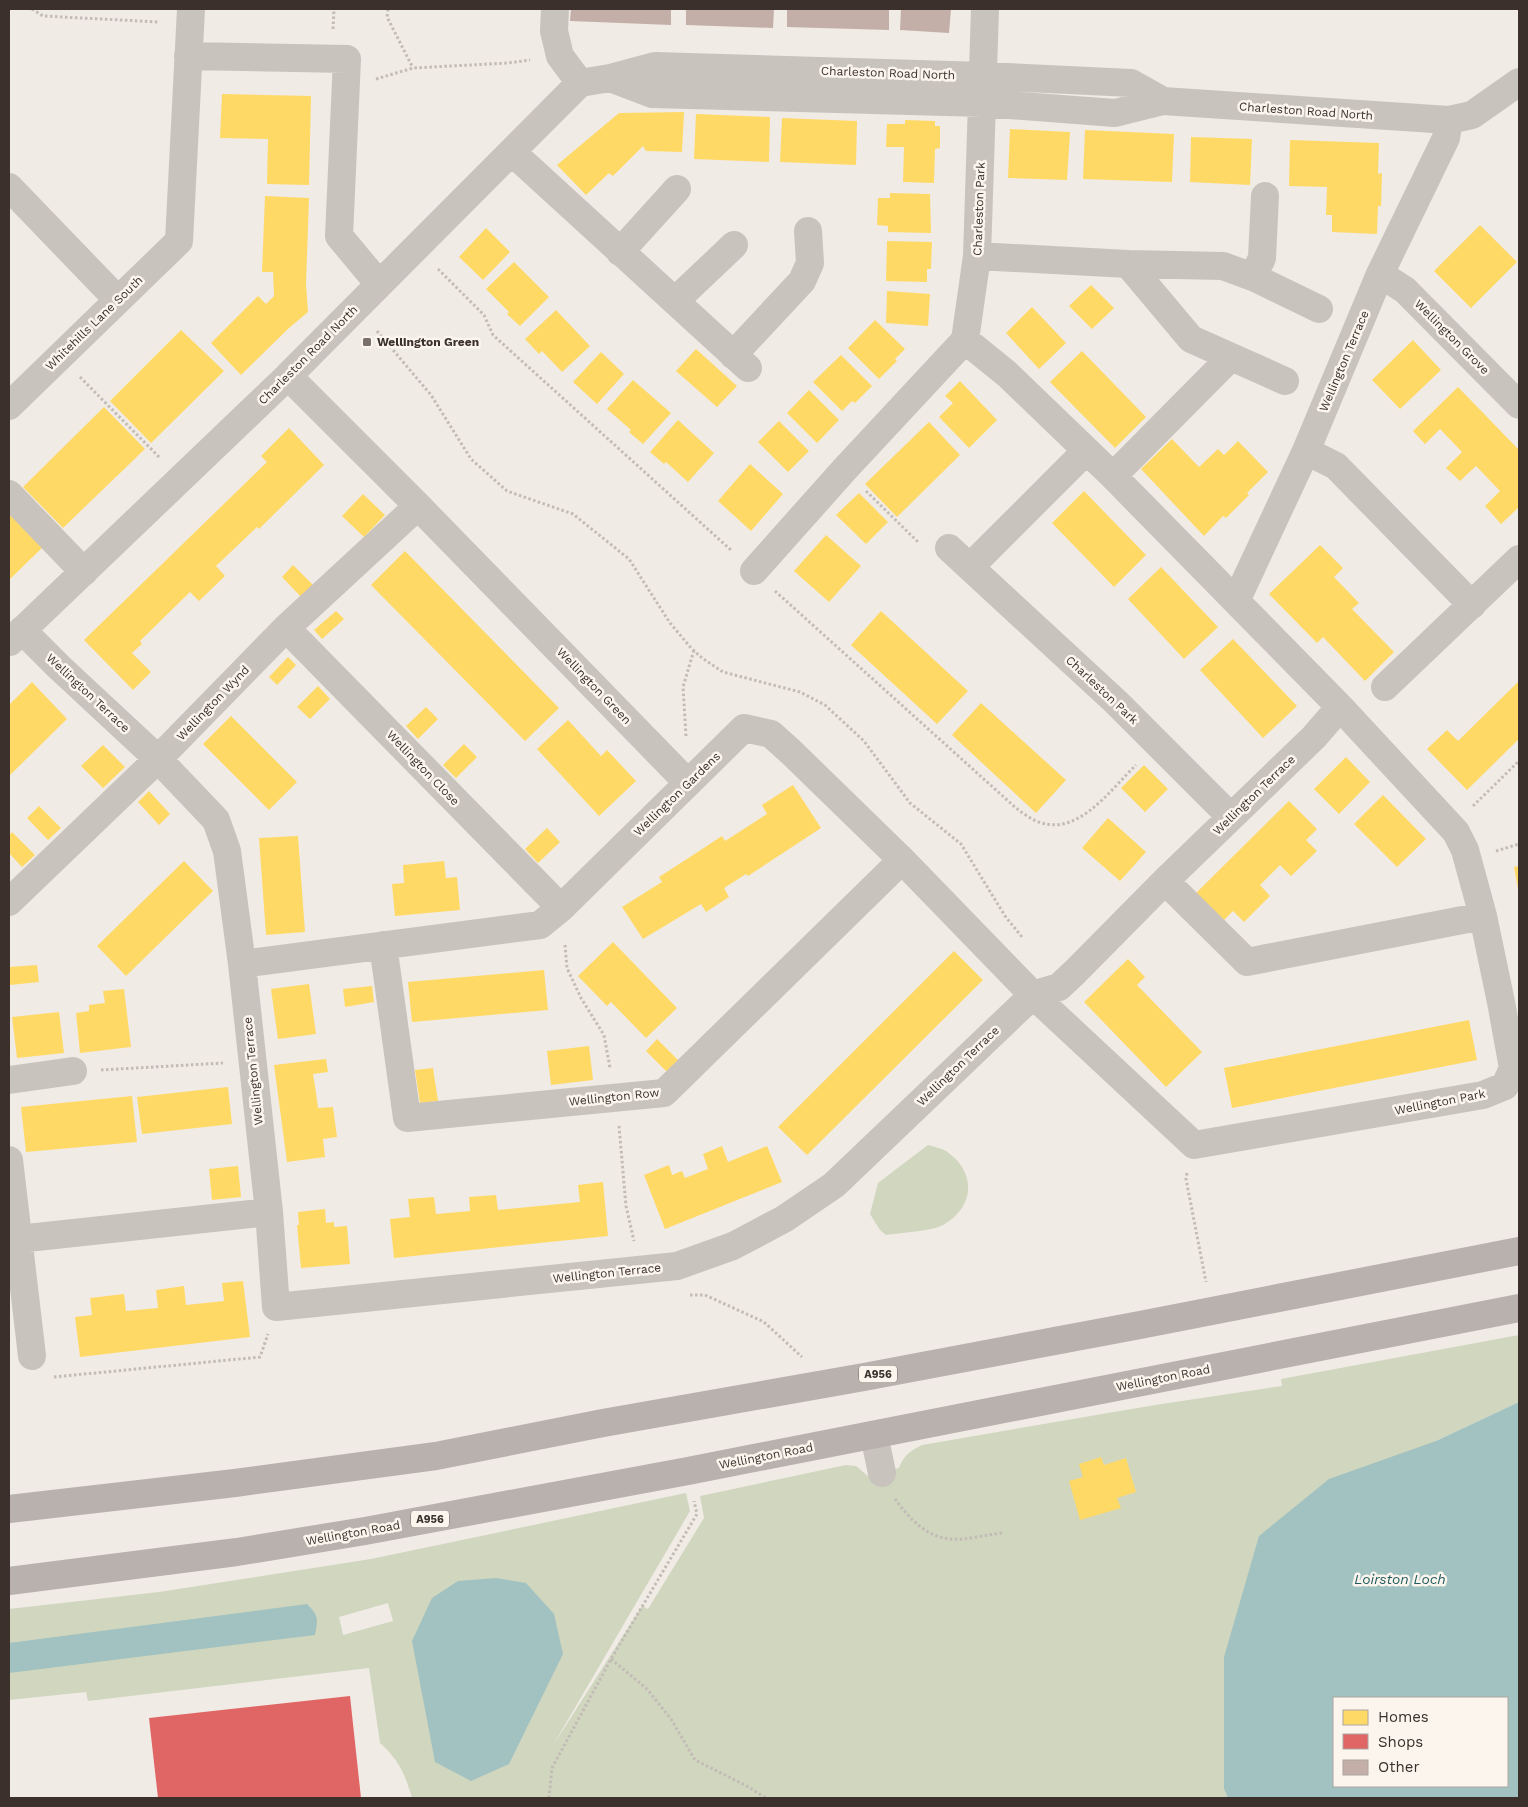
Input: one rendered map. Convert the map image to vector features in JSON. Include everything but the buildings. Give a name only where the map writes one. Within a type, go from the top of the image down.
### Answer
[{"type":"main road","name":"A956","points":[[9,1508],[235,1483],[436,1456],[603,1423],[1140,1326],[1519,1251]]},
{"type":"main road","name":"Wellington Road","points":[[9,1581],[237,1552],[365,1531],[631,1482],[1519,1308]]},
{"type":"street","points":[[555,9],[554,31],[560,56],[580,83]]},
{"type":"street","name":"Charleston Park","points":[[965,340],[977,256],[985,9]]},
{"type":"street","points":[[190,16],[188,56],[347,59],[339,236],[379,284]]},
{"type":"street","name":"Whitehills Lane South","points":[[9,406],[179,240],[188,56]]},
{"type":"street","name":"Charleston Road North","points":[[15,637],[288,376],[580,83],[610,78],[655,66],[984,76],[1131,83],[1163,101]]},
{"type":"street","name":"Charleston Road North","points":[[610,78],[652,94],[983,103],[1115,113],[1163,101],[1449,120],[1472,116],[1519,82]]},
{"type":"street","name":"Wellington Terrace","points":[[1236,601],[1306,451],[1380,274],[1446,138],[1449,120]]},
{"type":"street","points":[[513,152],[620,252],[676,300],[741,362],[802,281],[810,263],[808,231]]},
{"type":"street","points":[[9,187],[118,300]]},
{"type":"street","points":[[620,252],[677,189]]},
{"type":"street","points":[[1253,277],[1262,258],[1265,196]]},
{"type":"street","points":[[676,300],[734,244]]},
{"type":"street","points":[[977,256],[1128,264],[1223,266],[1253,277],[1319,309]]},
{"type":"street","points":[[1128,264],[1190,339],[1285,381]]},
{"type":"street","name":"Wellington Grove","points":[[1380,274],[1405,290],[1519,405]]},
{"type":"street","points":[[754,571],[844,470],[965,340],[1007,374],[1113,476],[1340,707]]},
{"type":"street","points":[[1113,476],[1231,357]]},
{"type":"street","name":"Wellington Green","points":[[288,376],[418,506],[688,783]]},
{"type":"street","points":[[1306,451],[1336,466],[1472,605]]},
{"type":"street","points":[[970,567],[1086,452]]},
{"type":"street","points":[[9,494],[84,572]]},
{"type":"street","name":"Wellington Wynd","points":[[9,902],[158,758],[286,628],[418,506]]},
{"type":"street","name":"Charleston Park","points":[[948,548],[1116,702],[1231,817]]},
{"type":"street","points":[[1385,687],[1519,559]]},
{"type":"street","name":"Wellington Close","points":[[286,628],[561,908]]},
{"type":"street","name":"Wellington Terrace","points":[[15,637],[59,667],[158,758],[216,820],[227,850],[242,964],[269,1212],[276,1307],[677,1266],[733,1246],[784,1218],[834,1185],[1033,995],[1059,987],[1164,881],[1314,737],[1340,707]]},
{"type":"street","name":"Wellington Park","points":[[1194,1145],[1483,1095],[1505,1086],[1513,1068],[1510,1000],[1483,916],[1465,850],[1452,827],[1340,707]]},
{"type":"street","name":"Wellington Gardens","points":[[242,964],[540,925],[561,908],[744,728],[771,734],[902,860],[1033,995]]},
{"type":"street","name":"Wellington Row","points":[[383,945],[407,1118],[664,1093],[902,860]]},
{"type":"street","points":[[1164,881],[1247,962],[1483,916]]},
{"type":"street","points":[[1033,995],[1194,1145]]},
{"type":"street","points":[[9,1080],[73,1071]]},
{"type":"street","points":[[9,1160],[32,1356]]},
{"type":"street","points":[[18,1239],[269,1212]]},
{"type":"street","points":[[874,1435],[882,1473]]},
{"type":"path","points":[[32,9],[43,16],[190,16]]},
{"type":"path","points":[[388,9],[387,17],[414,68]]},
{"type":"path","points":[[346,87],[414,68],[508,63],[560,56]]},
{"type":"path","points":[[354,310],[381,335],[431,395],[471,459],[507,491],[573,514],[629,560],[670,623],[694,650],[723,672],[800,692],[825,705],[864,741],[910,803],[961,844],[1005,916],[1031,947],[1010,971]]},
{"type":"path","points":[[59,356],[181,480]]},
{"type":"path","points":[[844,470],[928,552],[948,548]]},
{"type":"path","points":[[688,783],[683,687],[694,650]]},
{"type":"path","points":[[1452,827],[1519,761]]},
{"type":"path","points":[[561,908],[567,968],[604,1035],[616,1098],[626,1206],[640,1270]]},
{"type":"path","points":[[73,1071],[253,1062]]},
{"type":"path","points":[[1194,1145],[1186,1178],[1207,1286]]},
{"type":"path","points":[[686,1295],[705,1295],[764,1322],[808,1363]]},
{"type":"path","points":[[48,1377],[260,1357],[276,1307]]},
{"type":"path","points":[[882,1473],[890,1492],[904,1512],[916,1524],[933,1534],[950,1539],[1003,1533]]},
{"type":"path","points":[[549,1798],[552,1768],[611,1659],[697,1514],[694,1502]]},
{"type":"path","points":[[611,1659],[646,1689],[671,1719],[695,1760],[745,1785],[766,1798]]},
{"type":"green space","points":[[928,1145],[946,1151],[956,1159],[967,1179],[966,1199],[954,1218],[943,1225],[924,1230],[886,1235],[880,1230],[870,1214],[878,1183]]},
{"type":"green space","points":[[1519,1335],[1519,1402],[1436,1441],[1224,1789],[1228,1798],[412,1798],[400,1768],[392,1755],[380,1743],[369,1668],[88,1701],[86,1692],[9,1700],[9,1609],[159,1592],[371,1559],[686,1493],[690,1511],[552,1747],[642,1606],[648,1609],[704,1518],[700,1496],[846,1465],[856,1466],[868,1476],[899,1468],[908,1454],[922,1445],[1155,1405],[1282,1386],[1281,1379]],"holes":[[[388,1603],[393,1621],[343,1635],[339,1617]]]},
{"type":"water","name":"Loirston Loch","points":[[1519,1402],[1519,1798],[1228,1798],[1224,1789],[1224,1657],[1259,1536],[1329,1479],[1436,1441]]},
{"type":"water","points":[[496,1578],[526,1583],[554,1614],[563,1654],[509,1764],[471,1781],[435,1762],[412,1641],[432,1598],[458,1581]]},
{"type":"water","points":[[307,1604],[317,1618],[315,1635],[9,1673],[9,1643]]},
{"type":"place","name":"Wellington Green","points":[[367,342]]}]
